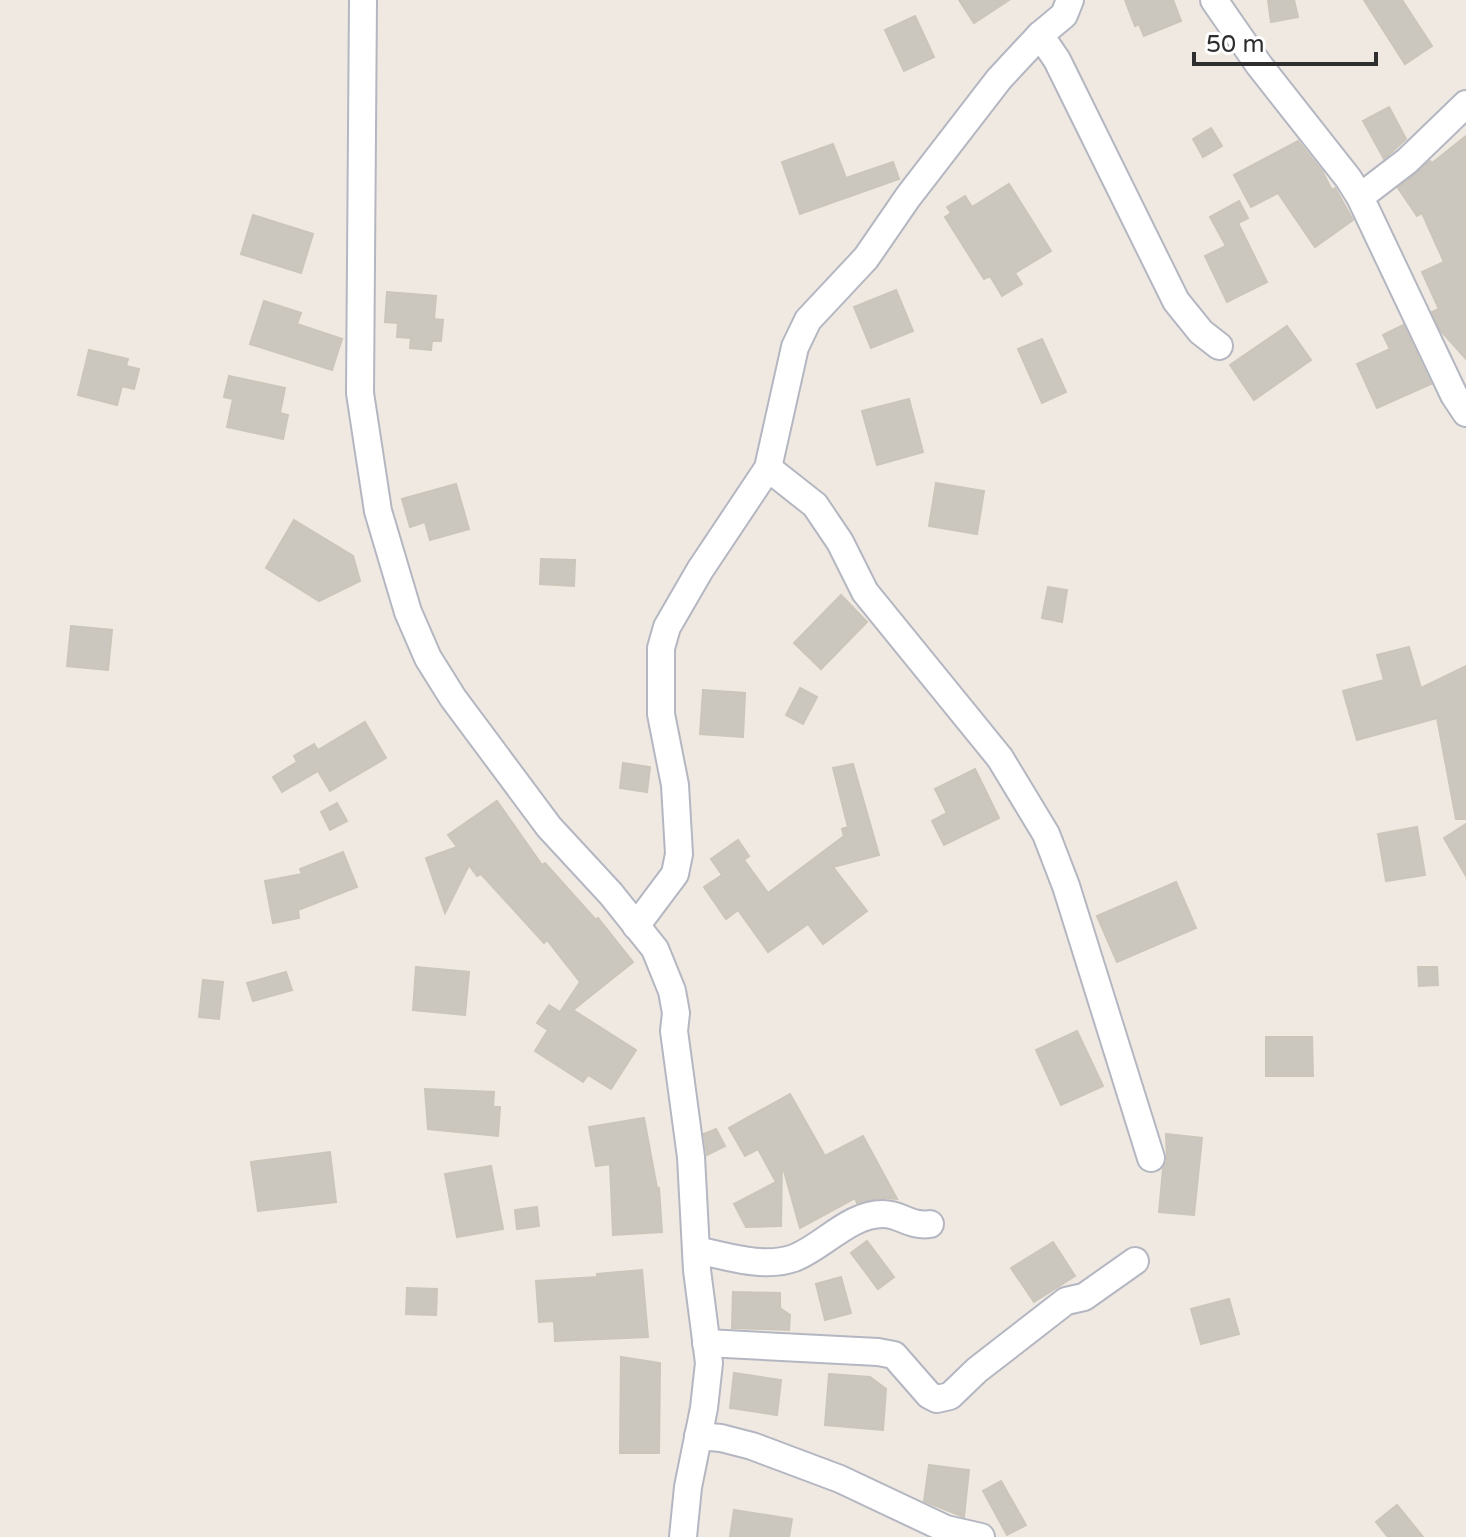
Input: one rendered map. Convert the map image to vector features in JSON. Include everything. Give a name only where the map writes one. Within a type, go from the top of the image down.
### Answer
[{"type":"street","points":[[363,0],[360,393],[378,511],[408,612],[428,658],[453,698],[549,827],[655,949],[672,991],[676,1013],[674,1031],[691,1157],[696,1250],[709,1363],[688,1487],[683,1537]]},
{"type":"street","points":[[636,926],[675,874],[679,854],[675,785],[661,714],[661,648],[667,627],[700,570],[768,468],[795,347],[808,320],[866,258],[908,197],[999,79],[1040,35],[1064,15],[1070,0]]},
{"type":"street","points":[[1214,0],[1259,65],[1360,197],[1454,395],[1466,413]]},
{"type":"street","points":[[1040,35],[1057,60],[1176,301],[1201,332],[1219,346]]},
{"type":"street","points":[[1360,197],[1407,161],[1466,104]]},
{"type":"street","points":[[768,468],[815,505],[840,542],[865,592],[1000,758],[1046,834],[1066,886],[1151,1158]]},
{"type":"street","points":[[696,1250],[772,1262],[794,1258],[857,1221],[882,1214],[917,1226],[930,1224]]},
{"type":"street","points":[[706,1343],[894,1355],[929,1395],[937,1399],[950,1396],[977,1370],[1066,1301],[1084,1297],[1135,1261]]},
{"type":"street","points":[[698,1436],[752,1446],[840,1479],[946,1529],[981,1537]]},
{"type":"building","points":[[959,0],[1009,0],[974,23]]},
{"type":"building","points":[[1125,0],[1173,0],[1181,21],[1144,36],[1139,24],[1135,26]]},
{"type":"building","points":[[1268,0],[1294,0],[1298,17],[1271,22]]},
{"type":"building","points":[[1364,0],[1402,0],[1432,46],[1405,64]]},
{"type":"building","points":[[915,16],[934,57],[904,71],[885,30]]},
{"type":"building","points":[[1389,107],[1406,139],[1384,159],[1363,121]]},
{"type":"building","points":[[1211,128],[1222,146],[1203,157],[1193,139]]},
{"type":"building","points":[[1466,136],[1466,359],[1441,331],[1432,312],[1439,309],[1422,272],[1444,262],[1422,213],[1417,216],[1398,188]]},
{"type":"building","points":[[1298,141],[1322,171],[1332,190],[1335,188],[1353,220],[1315,247],[1278,193],[1251,207],[1234,175]]},
{"type":"building","points":[[833,144],[846,178],[893,162],[899,179],[800,214],[782,162]]},
{"type":"building","points":[[1009,184],[1051,251],[1015,273],[1022,284],[1002,296],[990,276],[984,279],[945,217],[951,213],[947,207],[965,196],[972,207]]},
{"type":"building","points":[[1239,201],[1248,218],[1238,223],[1267,282],[1227,302],[1205,256],[1226,246],[1210,217]]},
{"type":"building","points":[[253,215],[313,234],[301,273],[241,254]]},
{"type":"building","points":[[896,290],[913,331],[871,348],[854,307]]},
{"type":"building","points":[[387,292],[436,296],[434,319],[443,320],[441,341],[432,341],[431,350],[410,348],[411,338],[397,337],[398,323],[385,322]]},
{"type":"building","points":[[264,301],[301,313],[297,324],[342,339],[332,370],[250,344]]},
{"type":"building","points":[[1403,325],[1431,384],[1377,408],[1357,364],[1390,349],[1383,335]]},
{"type":"building","points":[[1287,326],[1311,360],[1254,400],[1230,365]]},
{"type":"building","points":[[1042,339],[1066,392],[1042,403],[1018,349]]},
{"type":"building","points":[[89,350],[128,359],[126,366],[139,369],[134,389],[122,386],[117,405],[78,395]]},
{"type":"building","points":[[229,376],[285,388],[280,413],[288,415],[283,439],[227,427],[233,399],[224,397]]},
{"type":"building","points":[[909,399],[923,452],[877,465],[862,411]]},
{"type":"building","points":[[936,483],[984,491],[977,534],[929,526]]},
{"type":"building","points":[[456,484],[469,529],[430,540],[425,522],[410,527],[402,499]]},
{"type":"building","points":[[294,520],[353,556],[360,581],[319,601],[266,568]]},
{"type":"building","points":[[541,559],[575,560],[574,586],[540,584]]},
{"type":"building","points":[[1048,587],[1067,590],[1062,622],[1042,618]]},
{"type":"building","points":[[841,595],[867,622],[821,669],[794,643]]},
{"type":"building","points":[[71,626],[112,630],[108,670],[67,666]]},
{"type":"building","points":[[1409,647],[1421,688],[1466,666],[1466,819],[1456,819],[1437,718],[1357,740],[1343,691],[1384,680],[1377,655]]},
{"type":"building","points":[[800,688],[817,697],[803,724],[786,715]]},
{"type":"building","points":[[703,690],[745,693],[743,737],[700,734]]},
{"type":"building","points":[[365,722],[386,758],[330,791],[318,771],[282,792],[273,777],[297,762],[294,756],[314,744],[318,750]]},
{"type":"building","points":[[623,763],[650,767],[647,792],[620,788]]},
{"type":"building","points":[[853,764],[879,855],[833,867],[867,911],[823,944],[808,924],[768,952],[738,910],[726,919],[704,887],[722,875],[711,859],[738,840],[749,856],[744,860],[768,893],[844,836],[842,829],[848,827],[833,768]]},
{"type":"building","points":[[975,769],[999,818],[944,845],[932,821],[947,813],[935,789]]},
{"type":"building","points":[[497,801],[542,865],[545,863],[596,920],[598,918],[633,962],[573,1010],[636,1050],[611,1089],[588,1075],[583,1082],[535,1051],[548,1030],[537,1023],[549,1005],[560,1012],[580,982],[547,940],[544,943],[481,874],[477,876],[469,865],[445,913],[426,858],[457,847],[448,835]]},
{"type":"building","points":[[337,803],[347,821],[330,830],[321,812]]},
{"type":"building","points":[[1466,824],[1466,876],[1444,838]]},
{"type":"building","points":[[1417,827],[1425,875],[1386,881],[1378,834]]},
{"type":"building","points":[[343,852],[357,887],[298,910],[299,918],[273,923],[265,881],[302,874],[300,869]]},
{"type":"building","points":[[1176,882],[1196,928],[1117,962],[1097,916]]},
{"type":"building","points":[[416,967],[469,972],[465,1015],[413,1010]]},
{"type":"building","points":[[1418,967],[1437,967],[1438,985],[1419,986]]},
{"type":"building","points":[[286,972],[292,990],[253,1001],[247,983]]},
{"type":"building","points":[[203,980],[223,982],[219,1019],[199,1017]]},
{"type":"building","points":[[1077,1031],[1103,1086],[1061,1105],[1036,1050]]},
{"type":"building","points":[[1266,1037],[1312,1037],[1313,1076],[1266,1076]]},
{"type":"building","points":[[425,1089],[494,1092],[493,1107],[500,1107],[498,1136],[428,1129]]},
{"type":"building","points":[[790,1094],[825,1156],[863,1136],[897,1199],[881,1198],[857,1203],[855,1198],[800,1228],[782,1164],[781,1226],[746,1227],[734,1204],[776,1182],[758,1149],[745,1156],[729,1128]]},
{"type":"building","points":[[644,1118],[659,1188],[662,1232],[613,1235],[610,1164],[596,1166],[589,1127]]},
{"type":"building","points":[[716,1129],[725,1146],[707,1155],[704,1134]]},
{"type":"building","points":[[1166,1134],[1202,1138],[1194,1215],[1159,1212],[1163,1169],[1167,1161]]},
{"type":"building","points":[[330,1152],[336,1202],[258,1211],[251,1162]]},
{"type":"building","points":[[491,1166],[503,1229],[457,1237],[445,1174]]},
{"type":"building","points":[[537,1207],[539,1226],[517,1229],[515,1210]]},
{"type":"building","points":[[867,1241],[894,1277],[878,1289],[851,1253]]},
{"type":"building","points":[[1053,1242],[1075,1276],[1034,1302],[1011,1268]]},
{"type":"building","points":[[642,1270],[648,1337],[555,1341],[554,1321],[539,1322],[536,1281]]},
{"type":"building","points":[[841,1277],[851,1313],[825,1320],[816,1284]]},
{"type":"building","points":[[407,1288],[437,1289],[436,1315],[406,1314]]},
{"type":"building","points":[[733,1292],[780,1293],[780,1308],[790,1315],[789,1330],[732,1328]]},
{"type":"building","points":[[1229,1299],[1239,1334],[1201,1344],[1191,1309]]},
{"type":"building","points":[[621,1357],[660,1363],[659,1453],[620,1453]]},
{"type":"building","points":[[734,1373],[781,1380],[777,1415],[730,1408]]},
{"type":"building","points":[[829,1374],[870,1377],[886,1389],[883,1430],[825,1425]]},
{"type":"building","points":[[929,1465],[969,1470],[964,1517],[924,1501]]},
{"type":"building","points":[[1001,1481],[1026,1525],[1007,1535],[983,1491]]},
{"type":"building","points":[[1397,1505],[1423,1537],[1388,1537],[1376,1522]]},
{"type":"building","points":[[734,1510],[792,1519],[789,1537],[730,1537]]}]
